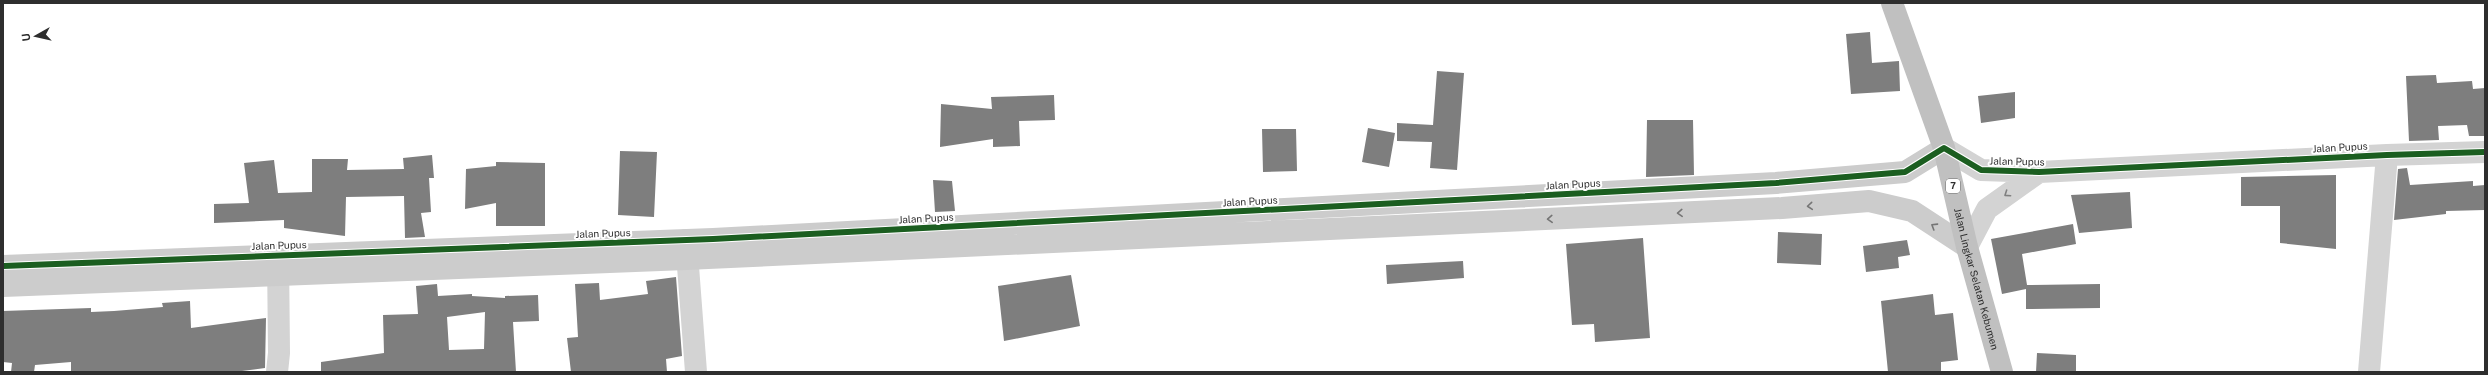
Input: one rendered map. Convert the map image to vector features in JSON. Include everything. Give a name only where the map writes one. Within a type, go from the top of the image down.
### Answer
[{"type":"highway","name":"Jalan Lingkar Selatan Kebumen","points":[[1892,3],[1944,148],[1967,246],[2002,372]]},
{"type":"street","name":"Jalan Pupus","points":[[686,250],[1776,183],[1905,172],[1944,148],[1981,170],[2039,172],[2387,155],[2485,152]]},
{"type":"street","points":[[2369,372],[2387,155]]},
{"type":"street","name":"Jalan Pupus","points":[[3,266],[278,265],[1782,208],[1869,201],[1912,211],[1967,246],[1987,209],[2039,172]]},
{"type":"street","points":[[686,250],[696,372]]},
{"type":"street","name":"Jalan Pupus","points":[[3,286],[278,265]]},
{"type":"street","points":[[277,372],[279,354],[278,265]]},
{"type":"building","points":[[1870,32],[1872,63],[1899,61],[1900,91],[1851,94],[1846,34]]},
{"type":"building","points":[[1437,71],[1464,73],[1457,170],[1430,168],[1432,142],[1397,141],[1397,123],[1433,125]]},
{"type":"building","points":[[2436,75],[2437,83],[2472,81],[2473,89],[2485,88],[2485,136],[2469,136],[2467,125],[2438,126],[2439,140],[2409,141],[2406,76]]},
{"type":"building","points":[[2015,92],[2015,118],[1981,123],[1978,96]]},
{"type":"building","points":[[1054,95],[1055,120],[1019,121],[1020,146],[993,147],[993,139],[940,147],[941,104],[992,109],[991,97]]},
{"type":"building","points":[[1647,120],[1693,120],[1694,175],[1646,177]]},
{"type":"building","points":[[1368,128],[1395,133],[1389,167],[1362,162]]},
{"type":"building","points":[[1262,129],[1296,129],[1297,171],[1263,172]]},
{"type":"building","points":[[620,151],[657,152],[654,217],[618,215]]},
{"type":"building","points":[[432,155],[434,178],[429,178],[431,212],[421,213],[425,237],[405,238],[404,196],[346,197],[345,236],[284,228],[284,220],[214,223],[214,204],[249,203],[244,163],[274,160],[278,193],[312,192],[312,159],[348,159],[347,170],[404,169],[403,158]]},
{"type":"building","points":[[496,162],[545,163],[545,226],[496,226],[496,203],[465,209],[466,169],[496,166]]},
{"type":"building","points":[[2407,168],[2410,185],[2473,181],[2473,186],[2485,185],[2485,210],[2446,211],[2446,214],[2394,220],[2398,169]]},
{"type":"building","points":[[2336,175],[2336,249],[2280,243],[2280,206],[2241,206],[2241,177]]},
{"type":"building","points":[[933,180],[952,181],[955,211],[935,212]]},
{"type":"building","points":[[2130,192],[2132,228],[2079,233],[2071,195]]},
{"type":"building","points":[[2073,224],[2076,244],[2022,254],[2027,285],[2100,284],[2100,308],[2026,309],[2026,289],[2002,294],[1991,239]]},
{"type":"building","points":[[1778,232],[1822,234],[1821,265],[1777,263]]},
{"type":"building","points":[[1643,238],[1650,338],[1595,342],[1594,324],[1572,325],[1566,244]]},
{"type":"building","points":[[1907,240],[1910,255],[1898,257],[1899,268],[1866,272],[1863,246]]},
{"type":"building","points":[[1463,261],[1464,278],[1387,284],[1386,265]]},
{"type":"building","points":[[1071,275],[1080,326],[1004,341],[998,286]]},
{"type":"building","points":[[676,277],[682,356],[666,359],[667,372],[571,372],[567,338],[578,337],[575,284],[599,283],[600,300],[648,294],[646,281]]},
{"type":"building","points":[[437,284],[438,296],[472,294],[472,296],[505,298],[505,296],[538,295],[539,321],[513,322],[516,372],[321,372],[321,362],[384,353],[383,315],[418,314],[416,286]],"holes":[[[485,312],[484,349],[449,350],[447,317]]]},
{"type":"building","points":[[1933,294],[1935,315],[1953,313],[1958,360],[1941,362],[1941,372],[1888,372],[1881,301]]},
{"type":"building","points":[[190,301],[191,328],[266,318],[265,368],[234,372],[71,372],[71,362],[35,365],[34,372],[11,372],[12,363],[3,362],[3,311],[91,308],[91,312],[114,311],[163,307],[162,303]]},
{"type":"building","points":[[2037,353],[2076,355],[2076,372],[2036,372]]},
{"type":"cycle path","points":[[3,266],[713,239],[1776,183],[1905,172],[1944,148],[1981,170],[2039,172],[2387,155],[2485,152]]}]
